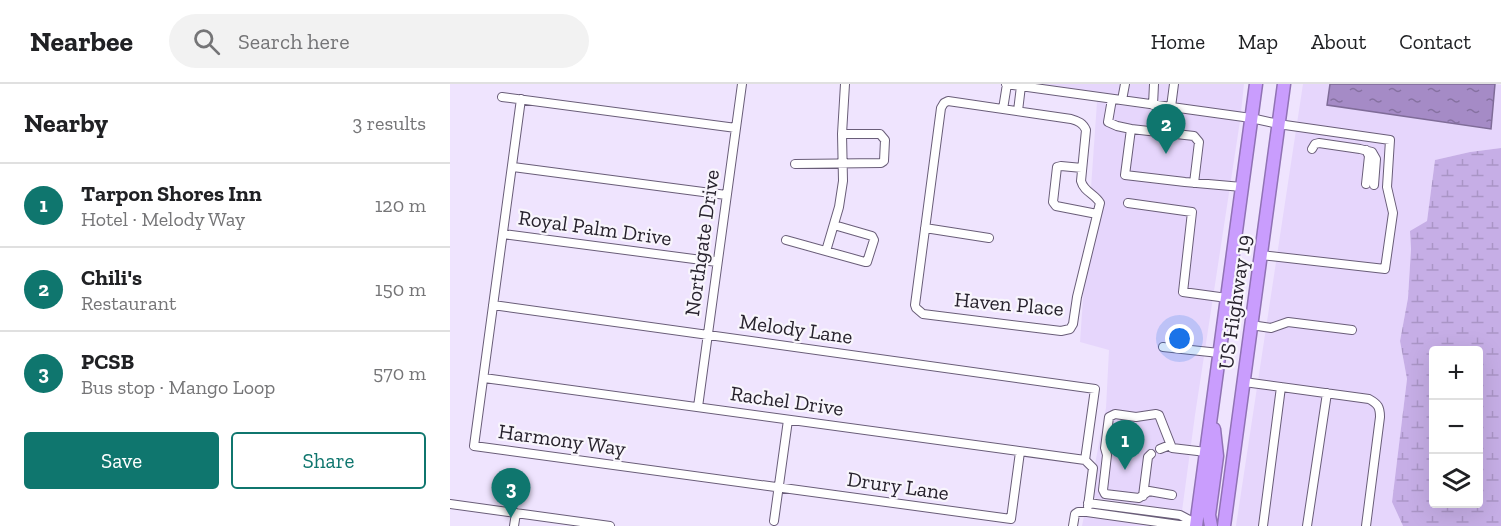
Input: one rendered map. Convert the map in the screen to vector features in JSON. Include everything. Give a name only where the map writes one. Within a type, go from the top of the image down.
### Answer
[{"type":"highway","name":"US Highway 19","points":[[1196,525],[1256,84]]},
{"type":"highway","name":"US Highway 19","points":[[1224,526],[1284,84]]},
{"type":"highway","points":[[1211,526],[1209,513],[1216,456],[1212,407]]},
{"type":"street","name":"Northgate Drive","points":[[698,407],[742,84]]},
{"type":"street","points":[[826,251],[841,201],[845,84]]},
{"type":"street","points":[[1003,109],[1006,84],[1061,88],[1112,99],[1390,140],[1386,187],[1393,213],[1385,269],[1261,255]]},
{"type":"street","points":[[1122,100],[1125,84]]},
{"type":"street","points":[[1153,105],[1154,84]]},
{"type":"street","points":[[1171,107],[1174,84]]},
{"type":"street","points":[[1017,111],[1022,86]]},
{"type":"street","points":[[502,97],[736,128]]},
{"type":"street","name":"Harmony Way","points":[[521,99],[474,446],[779,488]]},
{"type":"street","points":[[1112,99],[1108,122],[1131,129],[1194,136],[1199,142],[1194,183]]},
{"type":"street","name":"Haven Place","points":[[952,101],[1017,111],[1071,119],[1081,122],[1086,130],[1081,182],[1083,188],[1100,203],[1077,297],[1073,324],[1066,330],[923,314],[915,304],[941,108],[944,103],[952,101]]},
{"type":"street","points":[[1131,129],[1125,175],[1242,187]]},
{"type":"street","points":[[795,164],[881,163],[885,157],[885,140],[880,134],[842,134]]},
{"type":"street","points":[[1312,148],[1319,143],[1372,152],[1376,159],[1370,185]]},
{"type":"street","points":[[1082,168],[1061,166],[1057,168],[1053,202],[1056,206],[1097,214]]},
{"type":"street","points":[[513,167],[726,195]]},
{"type":"street","points":[[1128,203],[1192,212],[1183,292],[1227,298]]},
{"type":"street","points":[[786,240],[865,262],[869,260],[874,240],[872,236],[834,225]]},
{"type":"street","points":[[925,228],[989,238]]},
{"type":"street","name":"Royal Palm Drive","points":[[504,234],[717,262]]},
{"type":"street","name":"Melody Lane","points":[[493,305],[1095,389],[1085,460]]},
{"type":"street","points":[[1251,325],[1271,328],[1288,322],[1352,330]]},
{"type":"street","points":[[1163,347],[1219,353]]},
{"type":"street","name":"Rachel Drive","points":[[484,378],[1085,460]]},
{"type":"street","points":[[1244,382],[1369,399],[1377,404],[1380,410],[1366,526]]},
{"type":"street","points":[[1263,526],[1281,387]]},
{"type":"street","points":[[1307,526],[1327,393]]},
{"type":"street","points":[[1172,495],[1149,491],[1138,498],[1105,494],[1107,455],[1105,448],[1109,417],[1115,414],[1136,417],[1156,414],[1159,416],[1172,448],[1206,452]]},
{"type":"street","points":[[774,521],[788,420]]},
{"type":"street","points":[[1160,449],[1170,445]]},
{"type":"street","name":"Drury Lane","points":[[779,488],[1011,519],[1020,452]]},
{"type":"street","points":[[1143,496],[1148,457],[1151,454]]},
{"type":"street","points":[[1085,460],[1093,468],[1087,512]]},
{"type":"street","points":[[1088,502],[1180,516],[1196,525]]},
{"type":"street","points":[[450,504],[610,526]]},
{"type":"street","points":[[1073,526],[1075,514],[1078,512],[1179,525],[1196,525]]},
{"type":"street","points":[[514,526],[516,513]]},
{"type":"shaded area","points":[[1040,84],[1244,84],[1241,112]]},
{"type":"shaded area","points":[[1303,84],[1330,84],[1327,105],[1491,129],[1495,84],[1501,85],[1501,148],[1435,160],[1427,221],[1410,232],[1408,298],[1400,341],[1407,379],[1392,502],[1403,526],[1236,526]]},
{"type":"shaded area","points":[[1097,102],[1240,121],[1182,511],[1093,498],[1097,469],[1095,464],[1106,408],[1109,350],[1080,342],[1084,284],[1104,205],[1101,197],[1091,188]]},
{"type":"shaded area","points":[[1084,516],[1154,526],[1082,526]]},
{"type":"green space","points":[[1501,148],[1501,526],[1403,526],[1392,502],[1407,379],[1400,341],[1408,298],[1410,231],[1427,221],[1435,160]]},
{"type":"water","points":[[1330,84],[1495,84],[1491,129],[1327,105]]},
{"type":"place","name":"Chili's","points":[[1166,154]]},
{"type":"place","name":"Tarpon Shores Inn","points":[[1125,470]]},
{"type":"place","name":"PCSB","points":[[511,518]]}]
